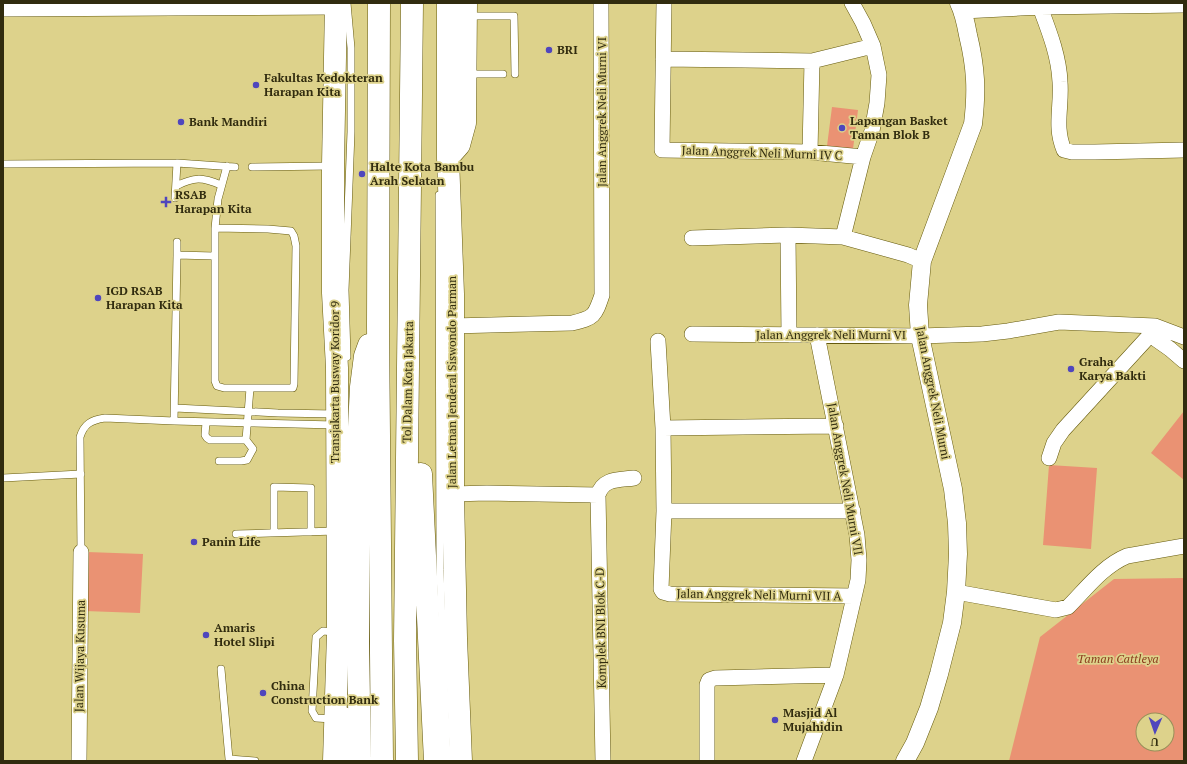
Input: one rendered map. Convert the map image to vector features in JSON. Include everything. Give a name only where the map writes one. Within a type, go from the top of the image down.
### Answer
[{"type":"highway","points":[[364,3],[366,20],[380,67]]},
{"type":"highway","points":[[379,3],[378,327],[382,761]]},
{"type":"highway","name":"Tol Dalam Kota Jakarta","points":[[407,761],[405,640],[412,3]]},
{"type":"highway","name":"Jalan Letnan Jenderal Siswondo Parman","points":[[448,3],[448,158],[452,294],[453,494],[456,638],[461,761]]},
{"type":"highway","points":[[334,761],[341,712],[338,633],[337,368],[333,293],[333,166],[340,4]]},
{"type":"highway","points":[[448,158],[459,145],[465,123],[466,10]]},
{"type":"highway","points":[[360,761],[358,641],[358,447],[361,387],[365,356],[378,327]]},
{"type":"highway","points":[[409,351],[416,393],[419,428],[434,761]]},
{"type":"street","name":"Jalan Anggrek Neli Murni VI","points":[[452,326],[572,323],[588,319],[597,310],[602,295],[602,3]]},
{"type":"street","points":[[664,3],[663,59],[812,61],[874,46]]},
{"type":"street","points":[[843,237],[863,157],[872,131],[877,104],[879,75],[874,46],[852,3]]},
{"type":"street","points":[[3,8],[340,4]]},
{"type":"street","points":[[1040,5],[1054,44],[1060,82],[1058,121],[1060,139],[1064,150],[1072,152],[1184,150]]},
{"type":"street","points":[[961,7],[1040,5],[1184,5]]},
{"type":"street","name":"Jalan Anggrek Neli Murni","points":[[905,761],[915,743],[929,708],[952,623],[956,592],[958,554],[957,523],[953,489],[920,336],[918,305],[922,261],[973,124],[976,102],[976,78],[973,54],[961,7]]},
{"type":"street","name":"Jalan Anggrek Neli Murni IV C","points":[[663,59],[662,150],[810,152],[863,157]]},
{"type":"street","points":[[810,152],[812,61]]},
{"type":"street","points":[[692,238],[788,235],[843,237],[908,255],[922,261]]},
{"type":"street","points":[[788,235],[789,335]]},
{"type":"street","name":"Jalan Anggrek Neli Murni VI","points":[[692,334],[920,336],[988,333],[1059,322],[1152,331],[1184,337]]},
{"type":"street","points":[[1049,458],[1054,443],[1063,430],[1152,331],[1184,362]]},
{"type":"street","name":"Jalan Anggrek Neli Murni VII","points":[[804,761],[836,675],[858,580],[859,560],[853,512],[817,335]]},
{"type":"street","points":[[658,341],[663,428],[664,511],[853,512]]},
{"type":"street","points":[[663,428],[836,426]]},
{"type":"street","points":[[453,494],[486,493],[598,495],[600,488],[604,484],[615,480],[634,478]]},
{"type":"street","name":"Komplek BNI Blok C-D","points":[[598,495],[603,761]]},
{"type":"street","name":"Jalan Anggrek Neli Murni VII A","points":[[664,511],[661,589],[663,592],[670,594],[854,596]]},
{"type":"street","points":[[956,592],[1063,610],[1068,608],[1110,565],[1118,559],[1126,556],[1184,546]]},
{"type":"street","name":"Jalan Wijaya Kusuma","points":[[79,761],[81,552]]},
{"type":"street","points":[[707,761],[707,685],[709,680],[715,678],[836,675]]},
{"type":"lane","name":"Transjakarta Busway Koridor 9","points":[[340,4],[351,48],[350,186],[345,290],[347,362]]},
{"type":"lane","points":[[466,10],[514,16],[515,74]]},
{"type":"lane","points":[[466,74],[503,74]]},
{"type":"lane","points":[[3,164],[177,163],[235,167]]},
{"type":"lane","points":[[175,198],[177,163]]},
{"type":"lane","points":[[215,228],[290,231],[294,236],[296,246],[293,388],[224,388],[217,386],[215,381],[215,228],[218,199],[227,166]]},
{"type":"lane","points":[[252,167],[333,166]]},
{"type":"lane","points":[[176,186],[186,181],[198,178],[222,185]]},
{"type":"lane","points":[[439,187],[440,570],[447,761]]},
{"type":"lane","points":[[174,421],[177,242]]},
{"type":"lane","points":[[177,255],[214,256]]},
{"type":"lane","points":[[219,461],[247,460],[253,449],[246,440],[246,423],[250,388]]},
{"type":"lane","points":[[175,408],[278,413],[337,419]]},
{"type":"lane","points":[[81,552],[80,437],[82,429],[87,423],[95,419],[105,418],[246,423],[337,419]]},
{"type":"lane","points":[[206,422],[206,434],[207,438],[210,440],[246,440]]},
{"type":"lane","points":[[3,478],[81,474]]},
{"type":"lane","points":[[274,533],[274,487],[311,488],[311,532]]},
{"type":"lane","points":[[236,534],[338,531]]},
{"type":"lane","points":[[221,669],[229,759],[255,761]]},
{"type":"lane","points":[[341,712],[347,761]]},
{"type":"green space","name":"Lapangan Basket Taman Blok B","points":[[832,107],[858,110],[853,149],[827,146]]},
{"type":"green space","points":[[1184,411],[1184,480],[1151,453]]},
{"type":"green space","points":[[1049,465],[1097,468],[1091,549],[1043,545]]},
{"type":"green space","points":[[87,552],[143,554],[140,613],[85,611]]},
{"type":"green space","name":"Taman Cattleya","points":[[1184,578],[1184,761],[1009,761],[1040,637],[1114,579]]},
{"type":"place","name":"BRI","points":[[549,50]]},
{"type":"place","name":"Fakultas Kedokteran Harapan Kita","points":[[256,85]]},
{"type":"place","name":"Bank Mandiri","points":[[181,122]]},
{"type":"place","name":"Lapangan Basket Taman Blok B","points":[[842,128]]},
{"type":"place","name":"Halte Kota Bambu Arah Selatan","points":[[362,174]]},
{"type":"place","name":"RSAB Harapan Kita","points":[[166,202]]},
{"type":"place","name":"IGD RSAB Harapan Kita","points":[[98,298]]},
{"type":"place","name":"Graha Karya Bakti","points":[[1071,369]]},
{"type":"place","name":"Panin Life","points":[[194,542]]},
{"type":"place","name":"Amaris Hotel Slipi","points":[[206,635]]},
{"type":"place","name":"China Construction Bank","points":[[263,693]]},
{"type":"place","name":"Masjid Al Mujahidin","points":[[775,720]]}]
